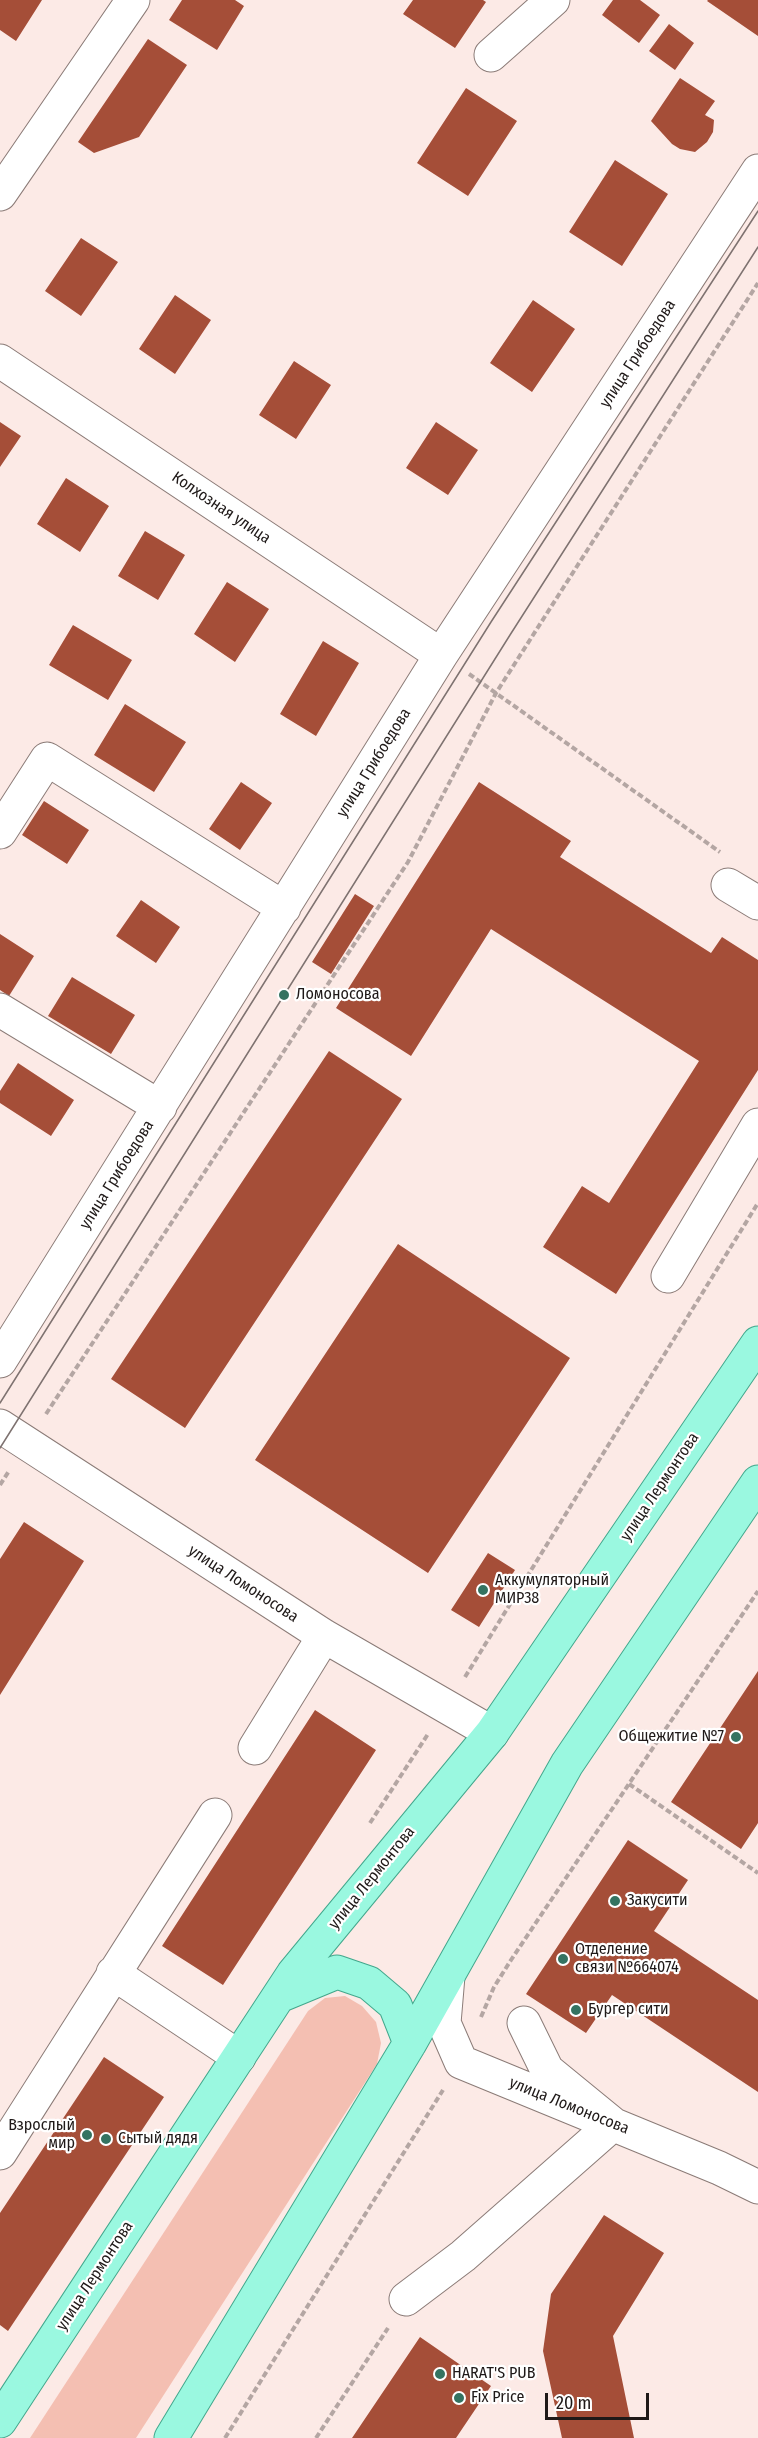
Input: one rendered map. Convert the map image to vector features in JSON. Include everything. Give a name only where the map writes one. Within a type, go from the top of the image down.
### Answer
[{"type":"main road","name":"улица Лермонтова","points":[[0,2421],[293,1974],[492,1733],[758,1343]]},
{"type":"main road","points":[[171,2438],[410,2043],[567,1764],[758,1482]]},
{"type":"main road","points":[[279,1996],[337,1972],[369,1983],[395,2005],[410,2043]]},
{"type":"street","points":[[0,194],[133,0]]},
{"type":"street","points":[[491,55],[553,0]]},
{"type":"street","name":"улица Грибоедова","points":[[0,1360],[441,655],[758,171]]},
{"type":"street","name":"Колхозная улица","points":[[0,361],[441,655]]},
{"type":"street","points":[[0,832],[47,759],[284,908]]},
{"type":"street","points":[[728,872],[758,903]]},
{"type":"street","points":[[0,1010],[160,1107]]},
{"type":"street","points":[[668,1276],[758,1125]]},
{"type":"street","name":"улица Ломоносова","points":[[13,1434],[324,1636],[492,1733]]},
{"type":"street","points":[[255,1748],[324,1636]]},
{"type":"street","points":[[0,2153],[215,1815]]},
{"type":"street","points":[[113,1973],[239,2057]]},
{"type":"street","points":[[448,1977],[444,2024],[461,2062]]},
{"type":"street","points":[[406,2299],[463,2256],[613,2124],[547,2070],[524,2023]]},
{"type":"street","name":"улица Ломоносова","points":[[461,2062],[719,2168],[758,2187]]},
{"type":"path","points":[[0,1485],[13,1434],[408,862],[496,693],[758,283]]},
{"type":"path","points":[[441,655],[496,693],[728,872]]},
{"type":"path","points":[[368,1826],[446,1707],[758,1203]]},
{"type":"path","points":[[225,2438],[461,2062],[494,1987],[758,1591]]},
{"type":"path","points":[[629,1784],[758,1873]]},
{"type":"path","points":[[316,2438],[369,2357]]},
{"type":"shaded area","points":[[345,1996],[362,2006],[376,2022],[381,2043],[377,2064],[136,2438],[30,2438],[308,2011],[325,1998]]},
{"type":"building","points":[[0,0],[42,0],[16,41],[0,30]]},
{"type":"building","points":[[182,0],[235,0],[244,6],[217,50],[169,20]]},
{"type":"building","points":[[413,0],[483,0],[486,2],[455,48],[403,14]]},
{"type":"building","points":[[613,0],[640,0],[660,15],[639,43],[602,15]]},
{"type":"building","points":[[758,0],[758,36],[707,1]]},
{"type":"building","points":[[669,24],[694,43],[675,70],[649,51]]},
{"type":"building","points":[[148,39],[187,65],[139,137],[94,153],[78,142]]},
{"type":"building","points":[[680,78],[715,101],[705,115],[714,120],[713,132],[707,142],[695,152],[680,149],[672,144],[651,121]]},
{"type":"building","points":[[466,88],[517,121],[468,196],[417,163]]},
{"type":"building","points":[[615,160],[668,194],[622,266],[569,232]]},
{"type":"building","points":[[81,238],[118,262],[81,316],[45,291]]},
{"type":"building","points":[[175,295],[211,320],[175,374],[139,349]]},
{"type":"building","points":[[533,300],[575,329],[532,392],[490,363]]},
{"type":"building","points":[[294,361],[331,385],[296,439],[259,415]]},
{"type":"building","points":[[0,422],[21,436],[0,467]]},
{"type":"building","points":[[436,422],[478,450],[448,495],[406,468]]},
{"type":"building","points":[[66,478],[109,506],[80,552],[37,524]]},
{"type":"building","points":[[145,531],[185,555],[158,600],[118,576]]},
{"type":"building","points":[[227,582],[269,609],[235,662],[194,634]]},
{"type":"building","points":[[73,625],[132,660],[108,700],[49,665]]},
{"type":"building","points":[[323,641],[359,663],[316,736],[280,714]]},
{"type":"building","points":[[125,704],[186,742],[154,792],[94,755]]},
{"type":"building","points":[[241,782],[272,803],[240,850],[209,829]]},
{"type":"building","points":[[479,782],[571,841],[560,857],[711,953],[722,937],[758,960],[758,1070],[616,1294],[543,1247],[582,1186],[609,1203],[699,1061],[491,929],[411,1056],[336,1008]]},
{"type":"building","points":[[44,801],[89,830],[67,864],[22,835]]},
{"type":"building","points":[[355,894],[374,906],[331,974],[312,962]]},
{"type":"building","points":[[141,900],[180,927],[156,963],[116,936]]},
{"type":"building","points":[[0,934],[34,956],[9,996],[0,990]]},
{"type":"building","points":[[72,977],[135,1015],[111,1054],[48,1016]]},
{"type":"building","points":[[329,1051],[402,1099],[185,1428],[111,1379]]},
{"type":"building","points":[[18,1063],[74,1100],[51,1136],[0,1103],[0,1091]]},
{"type":"building","points":[[398,1244],[570,1358],[428,1573],[255,1460]]},
{"type":"building","points":[[24,1522],[84,1561],[0,1695],[0,1559]]},
{"type":"building","name":"Аккумуляторный МИР38","points":[[488,1553],[515,1570],[479,1627],[451,1610]]},
{"type":"building","name":"Общежитие №7","points":[[758,1671],[758,1823],[741,1849],[671,1802]]},
{"type":"building","points":[[315,1710],[376,1750],[223,1985],[162,1946]]},
{"type":"building","points":[[628,1840],[688,1880],[654,1931],[758,2000],[758,2092],[612,1995],[586,2033],[526,1994]]},
{"type":"building","points":[[104,2057],[164,2097],[8,2331],[0,2325],[0,2213]]},
{"type":"building","points":[[604,2215],[664,2253],[613,2336],[634,2438],[562,2438],[543,2351],[551,2294]]},
{"type":"building","points":[[420,2337],[491,2386],[456,2438],[352,2438]]},
{"type":"tram line","points":[[0,1403],[491,622],[758,211]]},
{"type":"tram line","points":[[0,1448],[510,635],[758,247]]},
{"type":"place","name":"Ломоносова","points":[[284,995]]},
{"type":"place","name":"Аккумуляторный МИР38","points":[[483,1590]]},
{"type":"place","name":"Общежитие №7","points":[[736,1737]]},
{"type":"place","name":"Закусити","points":[[615,1901]]},
{"type":"place","name":"Отделение связи №664074","points":[[563,1959]]},
{"type":"place","name":"Бургер сити","points":[[576,2010]]},
{"type":"place","name":"Взрослый мир","points":[[87,2135]]},
{"type":"place","name":"Сытый дядя","points":[[106,2139]]},
{"type":"place","name":"HARAT'S PUB","points":[[440,2374]]},
{"type":"place","name":"Fix Price","points":[[459,2398]]}]
